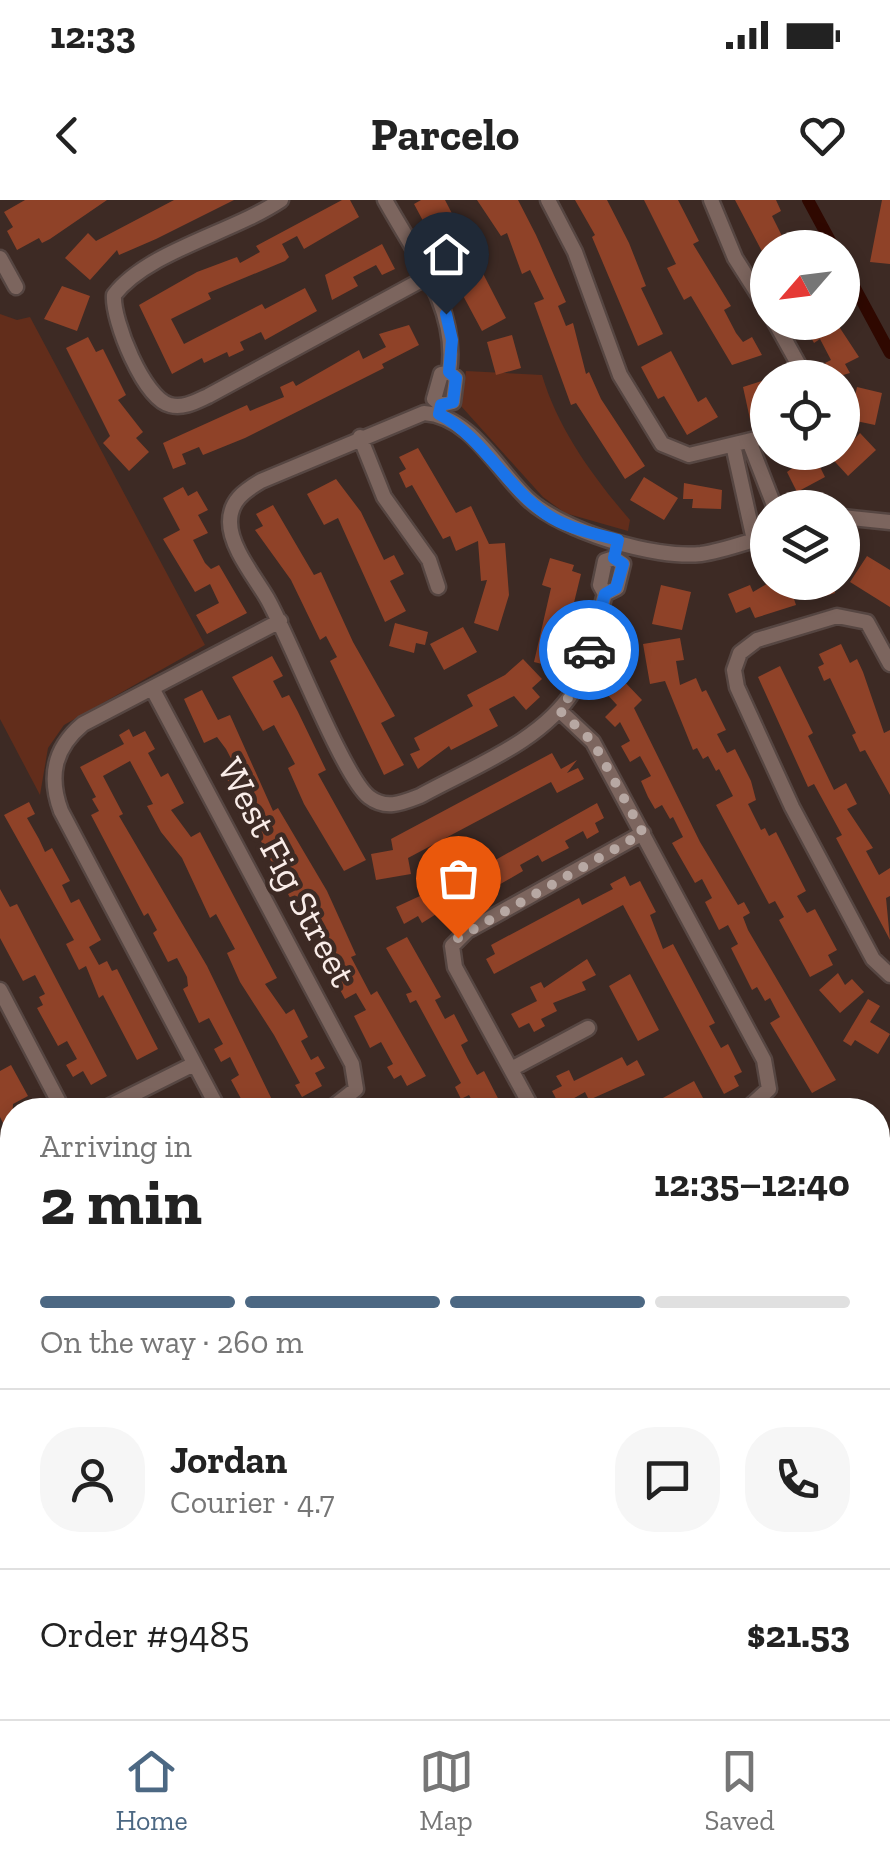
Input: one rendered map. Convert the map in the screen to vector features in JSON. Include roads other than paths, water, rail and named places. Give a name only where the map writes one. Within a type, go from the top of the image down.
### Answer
[{"type":"street","points":[[281,200],[253,218],[129,275],[114,295],[116,322],[146,384],[166,405],[177,406],[208,396],[427,277]]},
{"type":"street","points":[[385,200],[446,314],[452,340],[449,372],[441,374],[434,399],[440,410],[461,426],[543,512],[572,528],[680,555],[750,540]]},
{"type":"street","points":[[548,200],[575,252],[620,376],[662,444],[689,455],[749,440],[768,490]]},
{"type":"street","points":[[710,200],[735,258],[750,282]]},
{"type":"street","points":[[0,258],[16,287]]},
{"type":"street","points":[[440,410],[411,416],[261,481],[242,492],[232,506],[234,540],[280,621],[350,772],[368,796],[380,803],[401,804],[420,796],[530,734],[559,710],[584,670],[605,594],[616,588],[623,564],[614,558],[618,540]]},
{"type":"street","points":[[360,437],[393,513],[429,560],[438,587]]},
{"type":"street","points":[[732,445],[750,503]]},
{"type":"street","points":[[860,519],[890,522]]},
{"type":"street","points":[[890,664],[877,635],[866,622],[852,616],[757,640],[740,653],[734,670],[737,687],[792,807],[873,959],[890,974]]},
{"type":"street","points":[[212,1098],[61,811],[53,783],[54,765],[69,736],[280,621]]},
{"type":"street","name":"West Fig Street","points":[[152,688],[352,1064],[356,1089],[345,1098]]},
{"type":"street","points":[[559,710],[593,742],[764,1060],[769,1089],[759,1098]]},
{"type":"street","points":[[527,1098],[455,968],[452,946],[466,931],[643,833]]},
{"type":"street","points":[[0,990],[57,1098]]},
{"type":"street","points":[[511,1069],[588,1028]]},
{"type":"street","points":[[126,1098],[194,1064]]},
{"type":"waterway","points":[[808,200],[824,230]]},
{"type":"waterway","points":[[860,297],[890,353]]}]
